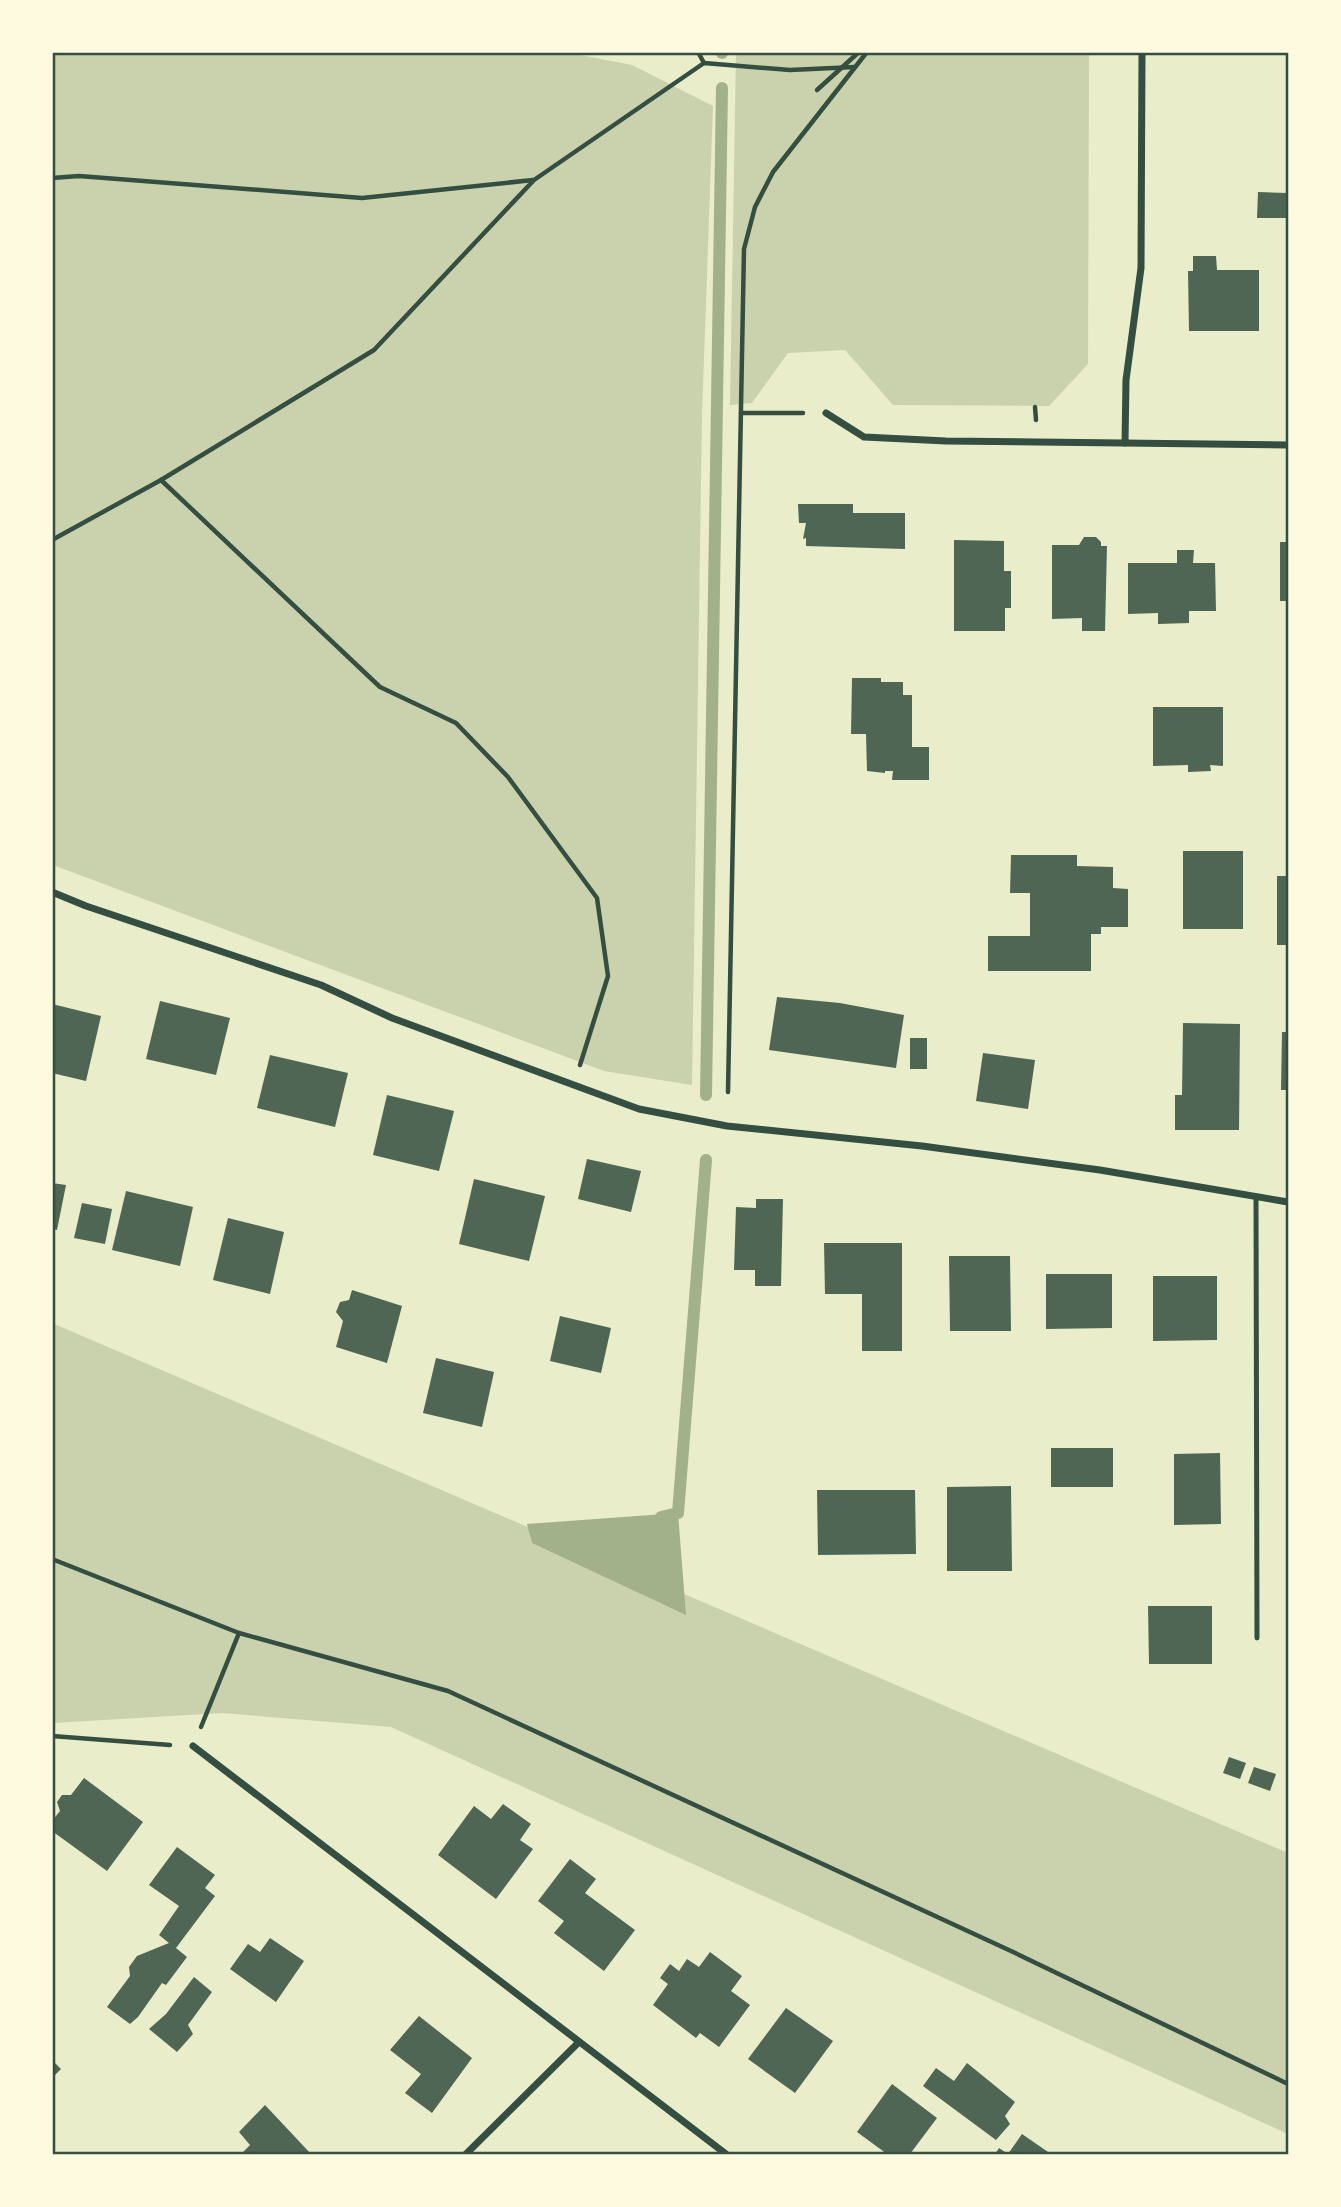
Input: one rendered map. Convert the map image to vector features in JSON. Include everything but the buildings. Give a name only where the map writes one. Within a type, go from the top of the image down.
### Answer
[{"type":"street","points":[[1125,443],[1126,380],[1142,268],[1142,52]]},
{"type":"street","points":[[825,414],[864,437],[946,441],[1289,445]]},
{"type":"street","points":[[52,892],[86,906],[321,985],[392,1017],[639,1109],[727,1126],[922,1146],[1073,1166],[1289,1202]]},
{"type":"street","points":[[193,1746],[726,2154]]},
{"type":"street","points":[[466,2154],[578,2043]]},
{"type":"lane","points":[[1256,1196],[1257,1638]]},
{"type":"path","points":[[698,52],[704,63]]},
{"type":"path","points":[[817,90],[859,52]]},
{"type":"path","points":[[727,1092],[744,249],[755,208],[773,172],[867,52]]},
{"type":"path","points":[[52,540],[161,480],[374,349],[534,180],[704,63],[790,70],[855,67]]},
{"type":"path","points":[[52,178],[79,176],[362,198],[534,180]]},
{"type":"path","points":[[741,413],[825,414]]},
{"type":"path","points":[[161,480],[380,687],[456,723],[508,777],[597,898],[608,976],[572,1086]]},
{"type":"path","points":[[52,1559],[239,1633],[448,1691],[1011,1951],[1289,2084]]},
{"type":"path","points":[[52,1736],[193,1746],[239,1633]]},
{"type":"shaded area","points":[[52,53],[570,53],[632,65],[713,106],[702,415],[692,1085],[604,1071],[53,865]]},
{"type":"shaded area","points":[[736,53],[1089,53],[1088,364],[1049,406],[893,405],[845,350],[788,353],[752,403],[730,405]]},
{"type":"shaded area","points":[[52,1323],[1288,1853],[1288,2134],[391,1727],[222,1713],[53,1723]]},
{"type":"shaded area","points":[[678,1513],[686,1615],[532,1543],[527,1524]]},
{"type":"waterway","points":[[706,1095],[722,88]]},
{"type":"waterway","points":[[661,1517],[678,1513],[706,1160]]}]
